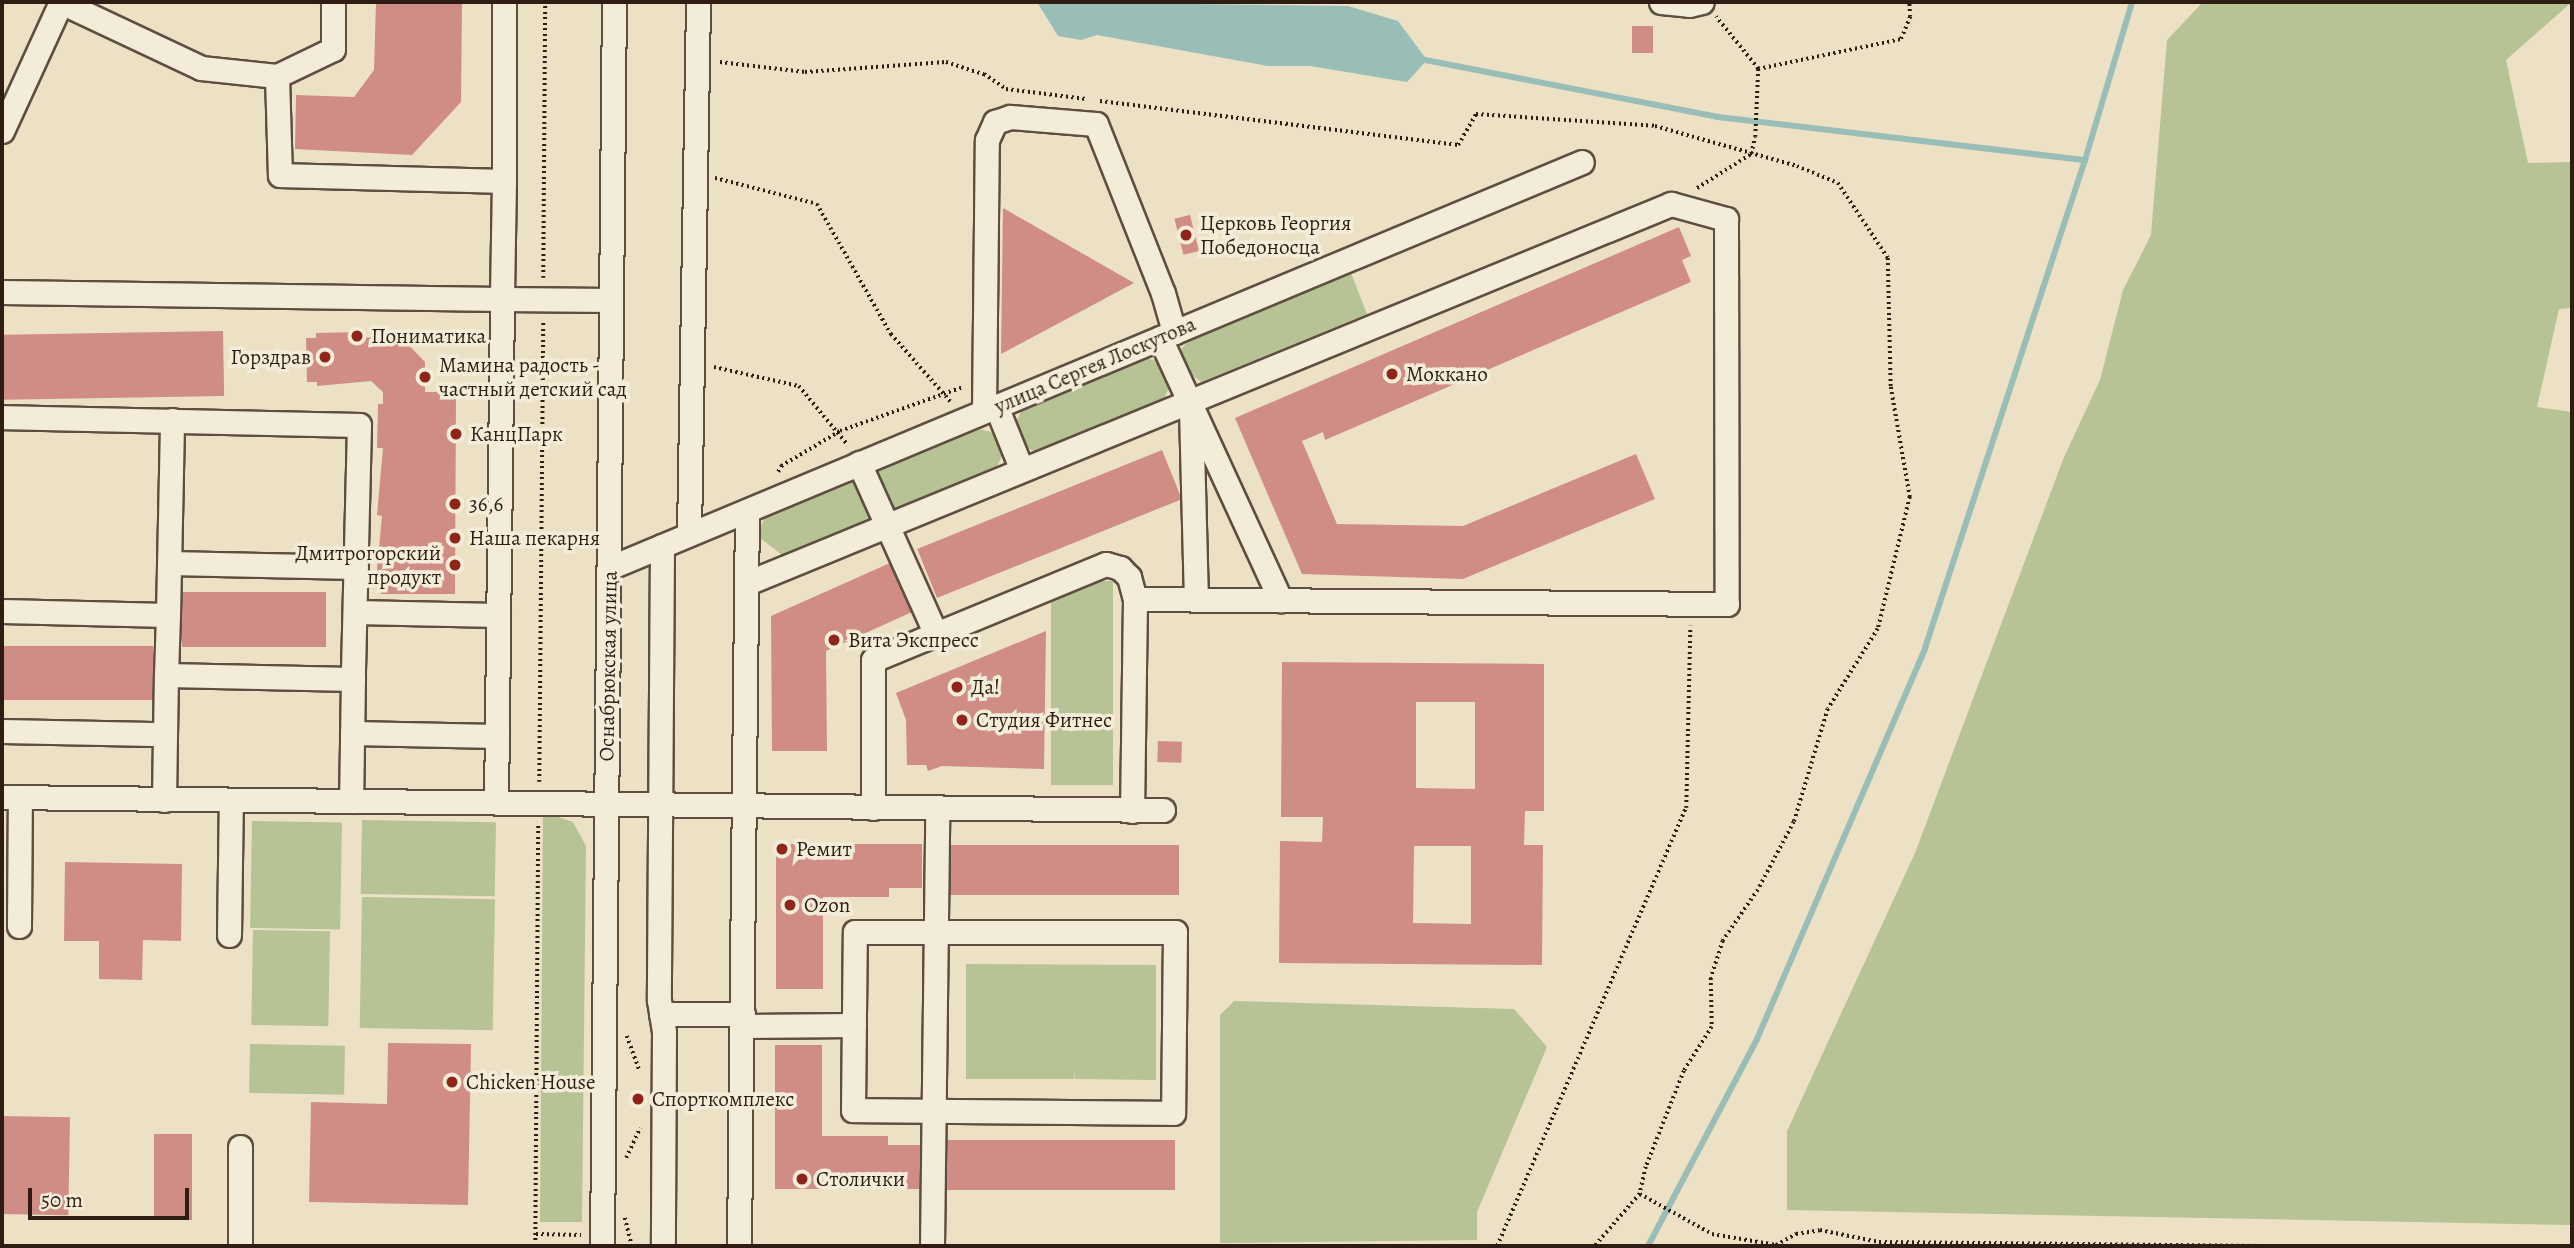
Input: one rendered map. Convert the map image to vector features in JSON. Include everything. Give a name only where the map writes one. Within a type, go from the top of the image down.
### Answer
[{"type":"street","points":[[2,131],[7,105],[61,2],[201,68],[277,76],[333,49],[333,2]]},
{"type":"street","points":[[496,802],[505,2]]},
{"type":"street","name":"Оснабрюкская улица","points":[[601,1246],[614,2]]},
{"type":"street","points":[[689,534],[698,2]]},
{"type":"street","points":[[1661,2],[1707,7]]},
{"type":"street","points":[[277,76],[280,176],[504,181]]},
{"type":"street","points":[[1021,468],[983,412],[987,140],[995,122],[1010,117],[1096,124],[1163,293],[1167,335],[1191,398],[1281,601]]},
{"type":"street","name":"улица Сергея Лоскутова","points":[[609,568],[1582,162]]},
{"type":"street","points":[[747,583],[1191,398],[1671,204],[1726,219],[1727,604],[1135,599]]},
{"type":"street","points":[[2,292],[611,300]]},
{"type":"street","points":[[1191,398],[1196,600]]},
{"type":"street","points":[[2,417],[359,425],[351,801]]},
{"type":"street","points":[[164,800],[172,420]]},
{"type":"street","points":[[859,463],[936,634]]},
{"type":"street","points":[[739,1246],[747,583],[756,507]]},
{"type":"street","points":[[662,546],[663,1246]]},
{"type":"street","points":[[169,563],[356,567]]},
{"type":"street","points":[[873,808],[873,660],[1106,564],[1120,568],[1129,577],[1135,599],[1132,811]]},
{"type":"street","points":[[2,611],[168,615]]},
{"type":"street","points":[[355,612],[498,615]]},
{"type":"street","points":[[166,675],[353,679]]},
{"type":"street","points":[[2,731],[165,734]]},
{"type":"street","points":[[352,733],[497,736]]},
{"type":"street","points":[[19,926],[11,797],[746,804],[937,811],[1163,810]]},
{"type":"street","points":[[229,935],[231,800]]},
{"type":"street","points":[[932,1246],[937,811]]},
{"type":"street","points":[[855,932],[936,932],[1175,932],[1173,1113],[853,1110],[855,932]]},
{"type":"street","points":[[661,1014],[854,1025]]},
{"type":"street","points":[[240,1147],[240,1246]]},
{"type":"path","points":[[535,1246],[545,2]]},
{"type":"path","points":[[1758,69],[1901,39],[1910,17],[1909,2]]},
{"type":"path","points":[[1671,204],[1751,154],[1755,137],[1758,69],[1707,7]]},
{"type":"path","points":[[697,59],[806,72],[946,62],[984,74],[1006,89],[1458,145],[1475,114],[1655,126],[1838,183],[1888,258],[1891,387],[1910,497],[1878,629],[1828,709],[1794,822],[1758,890],[1723,941],[1711,978],[1712,1027],[1684,1071],[1646,1167],[1640,1194],[1595,1246]]},
{"type":"path","points":[[695,175],[817,204],[891,334],[944,395],[983,412]]},
{"type":"path","points":[[692,363],[799,386],[840,431],[859,463]]},
{"type":"path","points":[[756,507],[781,466],[840,431],[944,395],[984,378]]},
{"type":"path","points":[[1497,1246],[1686,808],[1691,604]]},
{"type":"path","points":[[1640,1194],[1712,1234],[1752,1244],[1776,1245],[1796,1234],[1820,1230],[1879,1242],[2262,1246]]},
{"type":"green space","points":[[2203,2],[2572,2],[2506,60],[2528,163],[2572,162],[2572,308],[2559,309],[2537,407],[2572,412],[2572,1225],[1787,1210],[1787,1131],[1915,853],[2064,457],[2100,380],[2123,290],[2151,235],[2167,40]]},
{"type":"green space","points":[[1351,273],[1367,314],[1201,382],[1183,367],[1179,351],[1190,339]]},
{"type":"green space","points":[[1141,358],[1162,361],[1171,382],[1163,402],[1036,452],[1023,446],[1014,427],[1022,409]]},
{"type":"green space","points":[[975,428],[995,433],[1004,451],[996,469],[890,512],[872,470]]},
{"type":"green space","points":[[857,477],[874,519],[782,555],[756,535],[766,516]]},
{"type":"green space","points":[[1051,581],[1113,581],[1113,785],[1051,785]]},
{"type":"green space","points":[[543,812],[573,822],[586,846],[582,1222],[540,1222]]},
{"type":"green space","points":[[362,820],[496,822],[495,896],[361,894]]},
{"type":"green space","points":[[252,821],[342,823],[340,930],[250,928]]},
{"type":"green space","points":[[362,897],[495,899],[493,1030],[360,1028]]},
{"type":"green space","points":[[253,930],[330,931],[328,1026],[251,1025]]},
{"type":"green space","points":[[966,964],[1156,965],[1156,1080],[1075,1079],[1074,1071],[1074,1079],[966,1079]]},
{"type":"green space","points":[[1234,1001],[1514,1009],[1547,1047],[1477,1212],[1477,1240],[1220,1243],[1220,1015]]},
{"type":"green space","points":[[250,1044],[345,1046],[344,1095],[249,1093]]},
{"type":"water","points":[[1037,2],[1348,6],[1398,21],[1427,60],[1407,82],[1310,66],[1268,66],[1097,35],[1081,40],[1058,36]]},
{"type":"building","points":[[376,2],[462,2],[461,102],[412,155],[295,149],[296,95],[354,97],[374,70]]},
{"type":"building","points":[[1632,26],[1653,26],[1653,53],[1632,53]]},
{"type":"building","points":[[1003,208],[1031,224],[1134,283],[1001,354]]},
{"type":"building","name":"Церковь Георгия Победоносца","points":[[1190,215],[1199,251],[1183,255],[1174,219]]},
{"type":"building","points":[[1679,227],[1691,256],[1682,260],[1691,282],[1325,440],[1323,432],[1302,441],[1337,524],[1463,526],[1636,454],[1655,499],[1463,579],[1302,574],[1235,418]]},
{"type":"building","points":[[223,331],[224,396],[3,400],[2,335]]},
{"type":"building","points":[[359,332],[359,338],[400,336],[425,362],[425,392],[456,392],[455,594],[381,594],[381,581],[376,581],[382,516],[377,515],[383,448],[377,448],[378,404],[383,404],[383,392],[371,381],[317,386],[317,382],[307,382],[306,338],[316,338],[316,333]]},
{"type":"building","points":[[1162,450],[1182,499],[937,598],[917,549]]},
{"type":"building","points":[[890,563],[912,612],[826,651],[827,751],[772,751],[771,616]]},
{"type":"building","points":[[182,592],[326,592],[326,647],[182,647]]},
{"type":"building","points":[[1046,631],[1044,769],[942,766],[928,771],[926,765],[907,765],[906,720],[896,693]]},
{"type":"building","points":[[2,646],[153,646],[153,700],[2,700]]},
{"type":"building","points":[[1282,662],[1544,664],[1544,811],[1525,811],[1524,845],[1543,845],[1542,965],[1279,963],[1280,841],[1322,842],[1323,817],[1281,817]],"holes":[[[1416,702],[1475,702],[1475,789],[1416,788]],[[1414,846],[1471,846],[1471,924],[1413,923]]]},
{"type":"building","points":[[1158,741],[1182,742],[1181,763],[1157,762]]},
{"type":"building","points":[[776,844],[922,844],[922,888],[889,888],[889,897],[823,897],[823,989],[776,989]]},
{"type":"building","points":[[948,845],[1179,845],[1179,895],[948,895]]},
{"type":"building","points":[[65,862],[182,864],[181,941],[143,940],[142,980],[99,979],[99,941],[64,941]]},
{"type":"building","points":[[388,1043],[471,1044],[468,1205],[309,1202],[311,1102],[387,1104]]},
{"type":"building","points":[[775,1045],[822,1045],[822,1136],[888,1136],[888,1145],[922,1145],[922,1189],[775,1189]]},
{"type":"building","points":[[2,1116],[70,1117],[68,1215],[2,1214]]},
{"type":"building","points":[[154,1134],[192,1134],[192,1220],[154,1220]]},
{"type":"building","points":[[944,1140],[1175,1140],[1175,1190],[944,1190]]},
{"type":"waterway","points":[[1648,1246],[1757,1039],[1925,648],[2085,160],[2132,2]]},
{"type":"waterway","points":[[1420,59],[1718,117],[2085,160]]},
{"type":"place","name":"Церковь Георгия Победоносца","points":[[1186,235]]},
{"type":"place","name":"Пониматика","points":[[357,336]]},
{"type":"place","name":"Горздрав","points":[[325,357]]},
{"type":"place","name":"Моккано","points":[[1392,374]]},
{"type":"place","name":"Мамина радость - частный детский сад","points":[[425,377]]},
{"type":"place","name":"КанцПарк","points":[[456,434]]},
{"type":"place","name":"36,6","points":[[455,504]]},
{"type":"place","name":"Наша пекарня","points":[[455,538]]},
{"type":"place","name":"Дмитрогорский продукт","points":[[455,565]]},
{"type":"place","name":"Вита Экспресс","points":[[834,640]]},
{"type":"place","name":"Да!","points":[[957,687]]},
{"type":"place","name":"Студия Фитнес","points":[[962,720]]},
{"type":"place","name":"Ремит","points":[[782,849]]},
{"type":"place","name":"Ozon","points":[[790,905]]},
{"type":"place","name":"Chicken House","points":[[452,1082]]},
{"type":"place","name":"Спорткомплекс","points":[[638,1099]]},
{"type":"place","name":"Столички","points":[[802,1179]]}]
